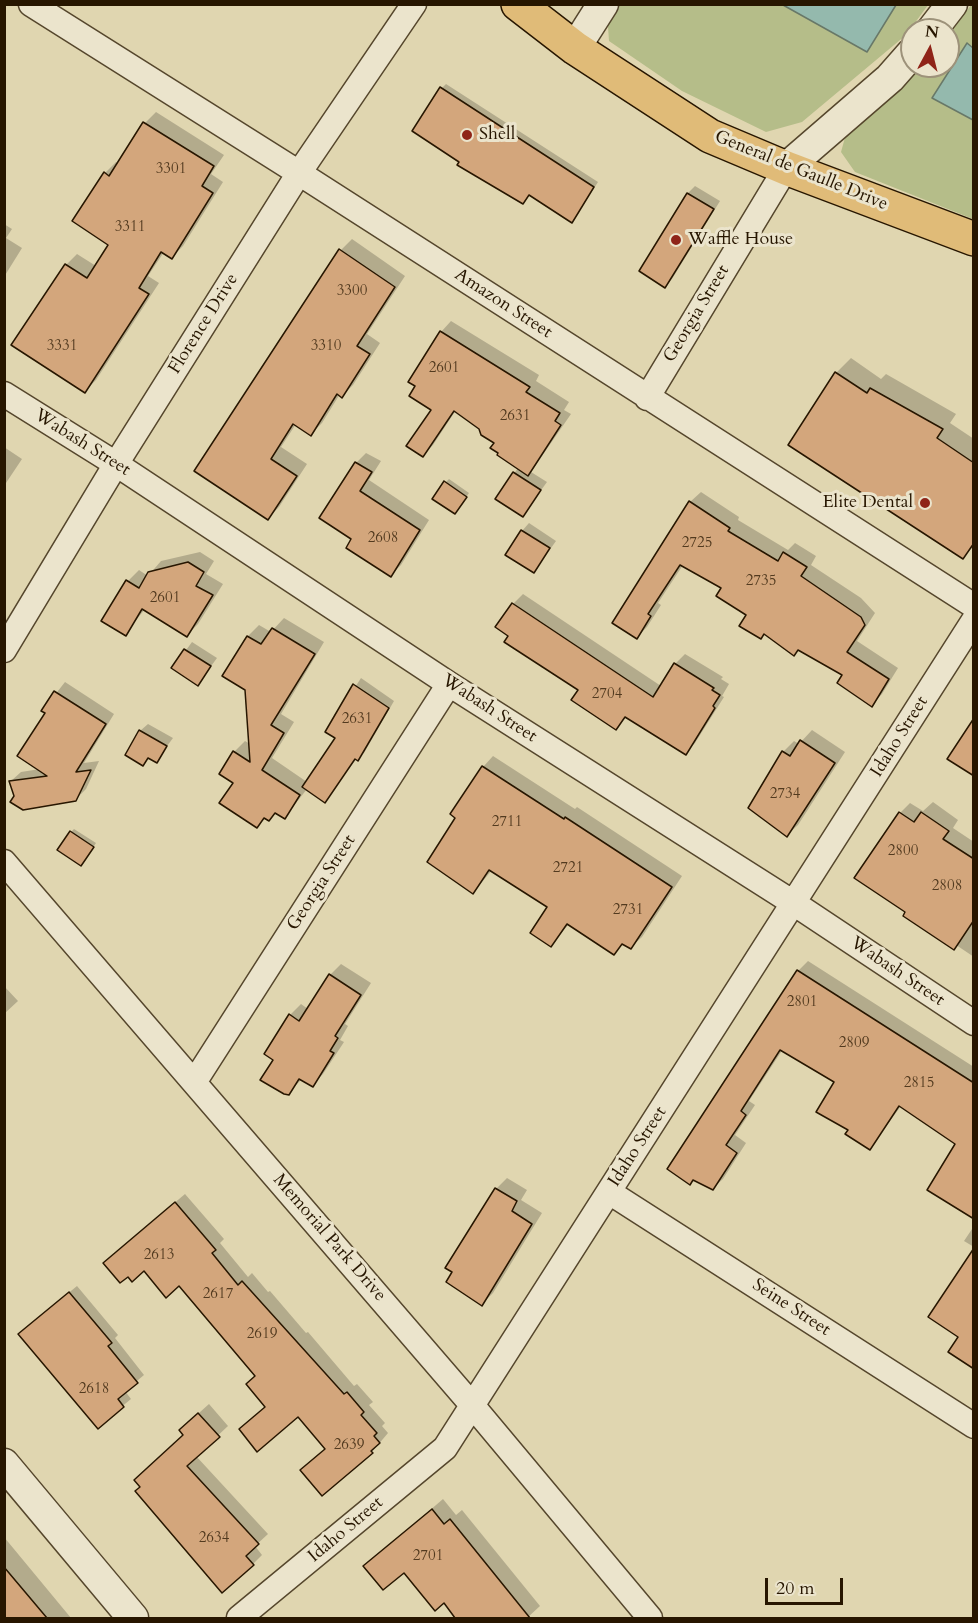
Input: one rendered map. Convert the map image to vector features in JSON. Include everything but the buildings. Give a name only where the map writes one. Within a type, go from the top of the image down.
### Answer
[{"type":"main road","name":"General de Gaulle Drive","points":[[518,4],[574,48],[710,136],[786,168],[974,239]]},
{"type":"street","name":"Amazon Street","points":[[31,4],[974,606]]},
{"type":"street","name":"Florence Drive","points":[[4,650],[116,464],[299,173],[414,4]]},
{"type":"street","points":[[574,48],[603,4]]},
{"type":"street","points":[[941,18],[952,4]]},
{"type":"street","points":[[786,168],[890,78],[900,67]]},
{"type":"street","name":"Georgia Street","points":[[647,398],[786,168]]},
{"type":"street","name":"Wabash Street","points":[[4,394],[116,464],[448,684],[795,904],[974,1023]]},
{"type":"street","name":"Idaho Street","points":[[239,1618],[445,1448],[795,904],[974,620]]},
{"type":"street","name":"Georgia Street","points":[[195,1081],[448,684]]},
{"type":"street","name":"Memorial Park Drive","points":[[4,862],[472,1405],[650,1618]]},
{"type":"street","name":"Seine Street","points":[[609,1192],[974,1426]]},
{"type":"street","points":[[4,1464],[133,1618]]},
{"type":"green space","points":[[612,4],[783,5],[867,52],[896,5],[928,5],[918,18],[900,18],[900,40],[802,122],[766,132],[682,91],[609,41],[607,12]]},
{"type":"green space","points":[[973,5],[973,48],[967,43],[960,54],[960,20]]},
{"type":"green space","points":[[907,78],[945,78],[932,98],[973,120],[973,219],[855,172],[841,152],[846,134]]},
{"type":"water","points":[[783,5],[896,5],[867,52]]},
{"type":"water","points":[[967,43],[973,48],[973,120],[932,98],[945,78],[960,78],[960,54]]},
{"type":"place","name":"Shell","points":[[467,135]]},
{"type":"place","name":"Waffle House","points":[[676,240]]},
{"type":"place","name":"Elite Dental","points":[[925,503]]}]
